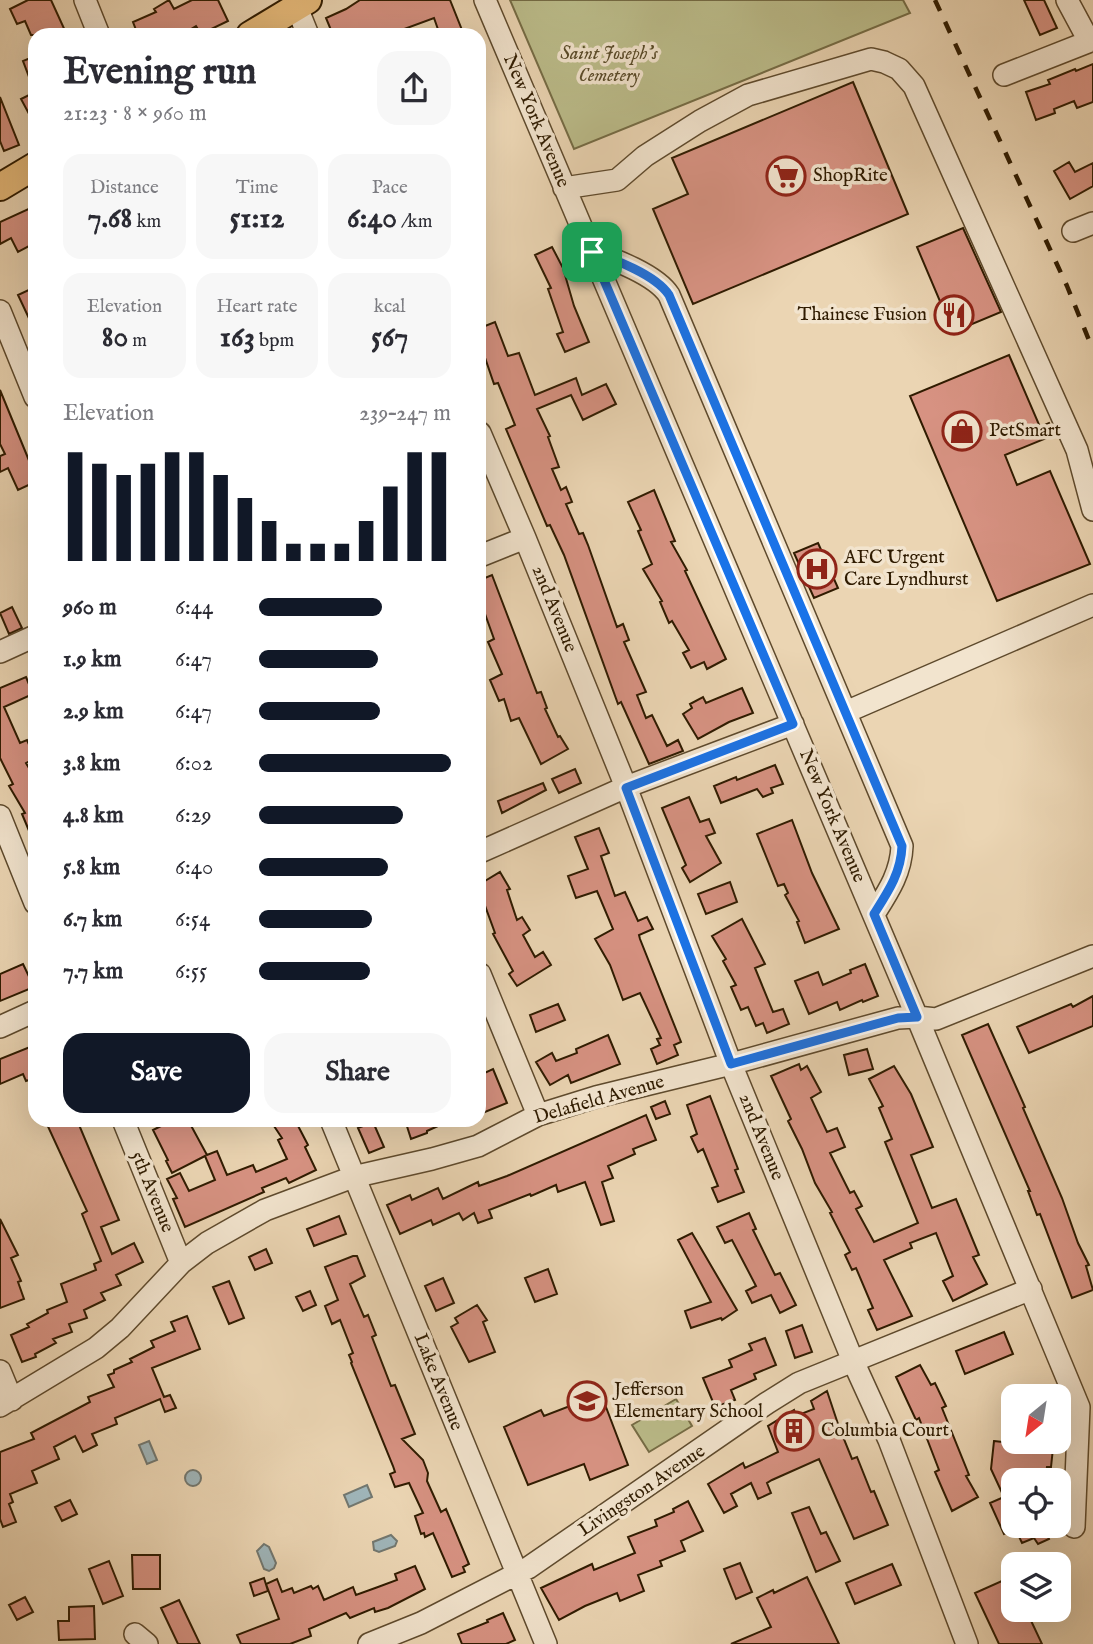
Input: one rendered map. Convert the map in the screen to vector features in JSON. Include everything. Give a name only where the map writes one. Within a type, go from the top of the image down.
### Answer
[{"type":"main road","points":[[260,28],[299,2]]},
{"type":"main road","points":[[0,187],[28,170]]},
{"type":"street","points":[[85,0],[96,28]]},
{"type":"street","name":"New York Avenue","points":[[485,0],[874,914],[1079,1407],[1074,1527]]},
{"type":"street","points":[[1004,75],[1091,40],[1067,0]]},
{"type":"street","points":[[299,2],[306,28]]},
{"type":"street","points":[[564,188],[617,180],[665,143],[748,95],[871,59],[899,69],[914,86],[1023,335],[1077,450],[1093,510]]},
{"type":"street","points":[[592,252],[615,260],[664,287],[669,295],[902,846],[895,881],[874,914]]},
{"type":"street","points":[[0,311],[28,380]]},
{"type":"street","name":"2nd Avenue","points":[[486,447],[626,788],[731,1064],[853,1361],[889,1440],[967,1644]]},
{"type":"street","points":[[486,554],[525,538]]},
{"type":"street","points":[[846,712],[1093,605]]},
{"type":"street","points":[[0,652],[28,639]]},
{"type":"street","points":[[486,849],[626,788],[793,724]]},
{"type":"street","points":[[0,816],[28,886]]},
{"type":"street","name":"Delafield Avenue","points":[[6,1403],[96,1348],[120,1328],[181,1263],[235,1225],[265,1210],[354,1177],[478,1146],[538,1115],[596,1097],[731,1064],[898,1018],[936,1019],[1093,956]]},
{"type":"street","points":[[486,989],[538,1115]]},
{"type":"street","points":[[0,1027],[28,1014]]},
{"type":"street","name":"5th Avenue","points":[[126,1127],[181,1263]]},
{"type":"street","name":"Lake Avenue","points":[[334,1127],[546,1644]]},
{"type":"street","name":"Livingston Avenue","points":[[369,1644],[421,1623],[517,1575],[799,1383],[1031,1289]]},
{"type":"street","points":[[0,1371],[6,1403]]},
{"type":"green space","name":"Saint Joseph's Cemetery","points":[[510,0],[903,0],[910,13],[574,149]]},
{"type":"green space","points":[[676,1399],[692,1426],[649,1452],[632,1425]]},
{"type":"water","points":[[149,1441],[157,1460],[147,1464],[139,1445]]},
{"type":"water","points":[[190,1470],[196,1470],[201,1478],[199,1484],[190,1486],[185,1481],[185,1475]]},
{"type":"water","points":[[367,1485],[372,1497],[349,1507],[344,1495]]},
{"type":"water","points":[[391,1535],[397,1541],[395,1546],[379,1552],[374,1550],[373,1542]]},
{"type":"water","points":[[264,1544],[269,1547],[276,1563],[269,1571],[264,1569],[257,1551]]},
{"type":"building","points":[[28,0],[51,0],[64,28],[28,28],[25,21],[17,24],[10,9]]},
{"type":"building","points":[[169,0],[174,9],[192,0],[218,0],[228,21],[213,28],[135,28],[133,22],[156,12],[154,9]]},
{"type":"building","points":[[360,0],[450,0],[461,28],[438,28],[434,18],[407,28],[330,28],[326,18]]},
{"type":"building","points":[[1024,0],[1044,0],[1057,28],[1040,35]]},
{"type":"building","points":[[28,59],[28,74],[23,61]]},
{"type":"building","points":[[1093,64],[1093,102],[1077,108],[1074,101],[1054,109],[1055,113],[1036,120],[1026,92],[1050,84],[1048,80]]},
{"type":"building","name":"ShopRite","points":[[853,82],[908,214],[693,304],[653,209],[688,194],[672,158]]},
{"type":"building","points":[[28,96],[28,112],[21,99]]},
{"type":"building","points":[[0,97],[19,145],[4,151],[0,141]]},
{"type":"building","points":[[1069,162],[1075,172],[1093,163],[1093,186],[1070,199],[1054,171]]},
{"type":"building","points":[[28,209],[28,247],[18,252],[11,238],[0,244],[0,222]]},
{"type":"building","points":[[963,228],[1001,312],[953,332],[917,247]]},
{"type":"building","points":[[552,247],[563,268],[574,306],[589,342],[565,352],[557,334],[563,332],[548,289],[551,288],[535,255]]},
{"type":"building","points":[[28,290],[28,316],[18,295]]},
{"type":"building","points":[[495,322],[508,356],[519,353],[535,395],[576,378],[582,395],[606,384],[616,404],[583,420],[571,395],[537,409],[550,436],[548,437],[559,467],[552,469],[561,490],[566,487],[572,502],[566,504],[579,534],[583,533],[588,545],[617,627],[623,624],[629,640],[624,642],[646,692],[637,695],[646,718],[652,715],[667,746],[678,740],[683,751],[649,764],[621,702],[618,704],[564,555],[550,525],[547,526],[506,429],[515,425],[498,383],[494,384],[486,361],[486,326]]},
{"type":"building","points":[[1009,355],[1040,427],[1049,423],[1054,435],[1005,455],[1017,485],[1050,471],[1090,564],[997,601],[910,396]]},
{"type":"building","points":[[0,390],[28,458],[28,485],[18,490],[8,468],[0,472],[0,456],[5,454],[0,444]]},
{"type":"building","points":[[654,490],[675,541],[671,542],[687,570],[685,571],[726,659],[707,669],[704,662],[691,668],[683,653],[689,650],[672,621],[669,623],[660,602],[662,601],[643,569],[652,564],[628,502]]},
{"type":"building","points":[[818,543],[838,588],[814,598],[794,553]]},
{"type":"building","points":[[492,575],[537,693],[541,692],[547,708],[545,709],[558,737],[560,736],[568,749],[541,764],[519,718],[511,721],[504,699],[499,701],[490,680],[502,674],[488,642],[494,639],[486,617],[486,578]]},
{"type":"building","points":[[12,607],[22,628],[9,634],[0,613]]},
{"type":"building","points":[[26,677],[28,682],[28,696],[4,707],[20,743],[27,740],[28,742],[28,828],[22,814],[25,813],[9,786],[13,784],[0,758],[0,688]]},
{"type":"building","points":[[742,688],[753,713],[729,722],[698,739],[683,714],[692,708],[690,704],[703,697],[706,703]]},
{"type":"building","points":[[775,765],[783,784],[771,788],[773,793],[763,797],[757,789],[721,803],[714,786]]},
{"type":"building","points":[[575,769],[581,783],[559,793],[552,779]]},
{"type":"building","points":[[543,783],[546,790],[502,813],[498,801]]},
{"type":"building","points":[[689,797],[700,822],[709,819],[715,833],[706,836],[721,863],[690,882],[682,868],[686,865],[662,808]]},
{"type":"building","points":[[792,820],[812,873],[839,929],[805,943],[797,922],[799,921],[785,895],[788,893],[784,884],[778,886],[757,834]]},
{"type":"building","points":[[599,828],[609,853],[601,856],[615,896],[625,892],[638,921],[647,917],[653,929],[639,935],[681,1042],[674,1045],[678,1055],[657,1064],[651,1049],[660,1045],[657,1039],[661,1038],[640,993],[623,1000],[610,965],[595,939],[613,929],[597,891],[576,898],[568,876],[588,869],[575,837]]},
{"type":"building","points":[[500,872],[510,889],[507,890],[517,920],[522,917],[530,930],[523,935],[535,957],[543,952],[551,965],[517,986],[509,974],[513,971],[493,934],[495,933],[486,908],[486,880]]},
{"type":"building","points":[[730,882],[737,902],[706,914],[698,894]]},
{"type":"building","points":[[742,919],[765,964],[755,968],[773,1012],[783,1009],[789,1024],[767,1033],[763,1023],[756,1026],[748,1007],[741,1010],[731,987],[736,985],[723,961],[726,959],[712,936]]},
{"type":"building","points":[[23,964],[28,974],[28,989],[0,1001],[0,974]]},
{"type":"building","points":[[865,964],[878,996],[840,1010],[837,1002],[809,1014],[795,981],[818,972],[823,985]]},
{"type":"building","points":[[1093,996],[1093,1026],[1029,1053],[1017,1027],[1071,1004],[1073,1007]]},
{"type":"building","points":[[558,1004],[565,1020],[536,1032],[530,1015]]},
{"type":"building","points":[[988,1024],[1089,1265],[1086,1266],[1093,1290],[1072,1298],[1040,1214],[1037,1215],[1030,1191],[962,1035]]},
{"type":"building","points":[[608,1035],[620,1064],[571,1083],[568,1075],[550,1085],[536,1062],[552,1053],[556,1061],[577,1053],[576,1049]]},
{"type":"building","points":[[28,1048],[28,1080],[23,1074],[0,1084],[0,1059]]},
{"type":"building","points":[[867,1049],[873,1069],[849,1075],[844,1055]]},
{"type":"building","points":[[799,1064],[801,1070],[807,1066],[821,1092],[811,1098],[827,1132],[837,1128],[845,1147],[830,1153],[850,1193],[854,1191],[862,1206],[856,1209],[874,1242],[918,1223],[885,1142],[892,1139],[879,1108],[883,1106],[869,1079],[894,1066],[911,1094],[933,1147],[911,1155],[932,1208],[956,1199],[979,1255],[973,1257],[987,1284],[953,1301],[943,1281],[953,1276],[936,1233],[910,1243],[912,1248],[884,1260],[912,1316],[877,1330],[868,1310],[873,1308],[856,1268],[852,1270],[845,1255],[850,1252],[815,1183],[788,1121],[791,1119],[771,1076]]},
{"type":"building","points":[[493,1069],[507,1103],[486,1112],[486,1072]]},
{"type":"building","points":[[710,1096],[744,1192],[718,1202],[712,1188],[718,1186],[703,1149],[698,1152],[691,1137],[697,1134],[687,1105]]},
{"type":"building","points":[[665,1101],[670,1114],[656,1119],[651,1107]]},
{"type":"building","points":[[646,1115],[656,1140],[633,1149],[635,1154],[608,1166],[613,1178],[602,1182],[614,1221],[601,1225],[585,1182],[558,1192],[556,1185],[531,1196],[530,1194],[489,1210],[492,1218],[478,1223],[474,1213],[463,1220],[459,1213],[433,1225],[431,1220],[400,1234],[387,1205],[410,1195],[412,1200],[438,1188],[443,1199],[478,1182],[479,1186],[507,1176]]},
{"type":"building","points":[[48,1127],[80,1127],[119,1220],[101,1227],[112,1254],[134,1243],[143,1262],[116,1275],[121,1285],[101,1293],[105,1300],[84,1310],[87,1318],[69,1324],[72,1332],[53,1339],[56,1343],[35,1354],[36,1357],[22,1362],[11,1335],[29,1327],[27,1324],[48,1313],[47,1310],[67,1302],[61,1284],[96,1270],[94,1264],[101,1261],[82,1214],[87,1211]]},
{"type":"building","points":[[159,1127],[192,1127],[207,1155],[217,1151],[227,1175],[253,1165],[256,1172],[287,1159],[278,1140],[282,1138],[275,1127],[299,1127],[316,1170],[289,1183],[286,1178],[262,1188],[264,1192],[185,1227],[173,1199],[177,1198],[167,1179],[180,1173],[189,1191],[215,1180],[205,1156],[172,1173],[153,1130]]},
{"type":"building","points":[[375,1127],[384,1147],[369,1153],[358,1128]]},
{"type":"building","points":[[407,1127],[436,1127],[427,1133],[411,1139]]},
{"type":"building","points":[[749,1213],[756,1229],[753,1230],[775,1275],[780,1273],[796,1305],[780,1313],[771,1295],[752,1303],[746,1291],[756,1286],[732,1240],[725,1243],[717,1227]]},
{"type":"building","points":[[339,1216],[346,1234],[314,1246],[307,1229]]},
{"type":"building","points":[[0,1219],[18,1255],[11,1258],[21,1281],[18,1282],[24,1299],[0,1308]]},
{"type":"building","points":[[692,1233],[737,1310],[722,1320],[721,1318],[691,1328],[685,1311],[711,1302],[678,1240]]},
{"type":"building","points":[[266,1249],[272,1263],[255,1270],[249,1257]]},
{"type":"building","points":[[357,1256],[365,1276],[350,1284],[364,1317],[368,1315],[376,1335],[372,1337],[391,1386],[395,1385],[415,1434],[402,1439],[423,1460],[428,1473],[427,1481],[441,1512],[446,1509],[469,1564],[463,1567],[465,1572],[452,1577],[433,1533],[425,1537],[424,1533],[421,1534],[415,1516],[423,1513],[409,1483],[395,1487],[390,1474],[395,1472],[393,1466],[351,1363],[349,1355],[353,1353],[340,1320],[332,1324],[325,1306],[338,1300],[325,1267]]},
{"type":"building","points":[[548,1269],[557,1294],[535,1302],[525,1278]]},
{"type":"building","points":[[443,1278],[454,1303],[436,1311],[425,1286]]},
{"type":"building","points":[[229,1281],[244,1318],[229,1324],[213,1287]]},
{"type":"building","points":[[310,1291],[316,1305],[303,1311],[296,1297]]},
{"type":"building","points":[[477,1305],[487,1320],[483,1322],[495,1352],[469,1362],[451,1327],[458,1323],[455,1318]]},
{"type":"building","points":[[187,1316],[200,1349],[152,1368],[164,1397],[170,1395],[176,1408],[165,1412],[160,1399],[115,1418],[117,1424],[92,1434],[97,1445],[83,1452],[75,1436],[54,1447],[59,1459],[32,1471],[37,1483],[10,1494],[13,1502],[9,1504],[16,1522],[3,1527],[0,1519],[0,1452],[34,1439],[31,1433],[90,1402],[88,1397],[114,1387],[108,1375],[132,1362],[130,1359],[154,1347],[151,1341],[175,1331],[171,1322]]},
{"type":"building","points":[[802,1325],[812,1352],[795,1358],[786,1331]]},
{"type":"building","points":[[1004,1332],[1013,1354],[965,1374],[956,1351]]},
{"type":"building","points":[[765,1338],[776,1365],[754,1374],[756,1379],[731,1390],[735,1400],[715,1407],[703,1378],[732,1367],[729,1360],[752,1350],[749,1344]]},
{"type":"building","points":[[920,1365],[931,1385],[935,1383],[946,1406],[942,1408],[969,1475],[966,1476],[978,1497],[952,1511],[935,1472],[939,1470],[919,1418],[916,1420],[896,1377]]},
{"type":"building","points":[[827,1391],[852,1459],[857,1457],[888,1525],[854,1539],[819,1459],[767,1483],[771,1493],[758,1499],[751,1483],[731,1494],[737,1506],[724,1513],[708,1484],[743,1463],[745,1468],[778,1452],[768,1426],[794,1410],[796,1416],[814,1409],[811,1401]]},
{"type":"building","points":[[601,1394],[628,1465],[590,1480],[584,1464],[528,1485],[504,1427],[541,1410],[544,1416]]},
{"type":"building","points":[[994,1441],[1001,1442],[1001,1454],[1052,1454],[1051,1467],[1001,1468],[1001,1491],[991,1469]]},
{"type":"building","points":[[1001,1498],[1001,1527],[990,1503]]},
{"type":"building","points":[[70,1500],[77,1514],[62,1521],[55,1507]]},
{"type":"building","points":[[688,1501],[703,1531],[681,1541],[685,1551],[660,1561],[662,1566],[638,1575],[644,1591],[620,1601],[617,1593],[559,1620],[541,1588],[592,1564],[594,1570],[635,1553],[628,1537],[657,1526],[655,1520],[674,1512],[673,1509]]},
{"type":"building","points":[[809,1507],[821,1534],[826,1532],[840,1561],[816,1572],[792,1513]]},
{"type":"building","points":[[1020,1538],[1034,1538],[1022,1543]]},
{"type":"building","points":[[1034,1538],[1049,1538],[1049,1539],[1038,1544]]},
{"type":"building","points":[[132,1555],[160,1555],[160,1589],[133,1589]]},
{"type":"building","points":[[109,1561],[123,1596],[103,1604],[89,1569]]},
{"type":"building","points":[[740,1563],[752,1592],[736,1599],[724,1569]]},
{"type":"building","points":[[892,1564],[901,1585],[855,1604],[846,1583]]},
{"type":"building","points":[[415,1566],[425,1589],[388,1608],[375,1612],[374,1608],[350,1618],[346,1613],[309,1629],[311,1636],[290,1644],[241,1644],[237,1635],[279,1619],[266,1584],[277,1579],[282,1592],[292,1588],[294,1593],[318,1586],[324,1600],[353,1587],[356,1595],[397,1580],[395,1574]]},
{"type":"building","points":[[807,1577],[839,1644],[731,1644],[771,1627],[757,1598]]},
{"type":"building","points":[[264,1578],[268,1591],[254,1596],[250,1583]]},
{"type":"building","points":[[1001,1581],[1001,1622],[1032,1622],[1042,1644],[999,1644],[975,1593]]},
{"type":"building","points":[[25,1597],[33,1612],[17,1620],[9,1605]]},
{"type":"building","points":[[179,1600],[200,1644],[178,1644],[161,1608]]},
{"type":"building","points":[[94,1606],[95,1639],[59,1640],[58,1621],[69,1621],[69,1607]]},
{"type":"building","points":[[503,1613],[515,1640],[506,1644],[462,1644],[458,1634]]},
{"type":"railway","points":[[935,0],[1067,286],[1093,350]]},
{"type":"place","name":"ShopRite","points":[[786,176]]},
{"type":"place","name":"Thainese Fusion","points":[[954,315]]},
{"type":"place","name":"PetSmart","points":[[962,431]]},
{"type":"place","name":"AFC Urgent Care Lyndhurst","points":[[817,569]]},
{"type":"place","name":"Jefferson Elementary School","points":[[587,1401]]},
{"type":"place","name":"Columbia Court","points":[[794,1431]]},
{"type":"route","points":[[592,252],[615,260],[664,287],[669,295],[902,846],[895,881],[874,914],[917,1017],[898,1018],[731,1064],[626,788],[793,724],[592,252]]}]
